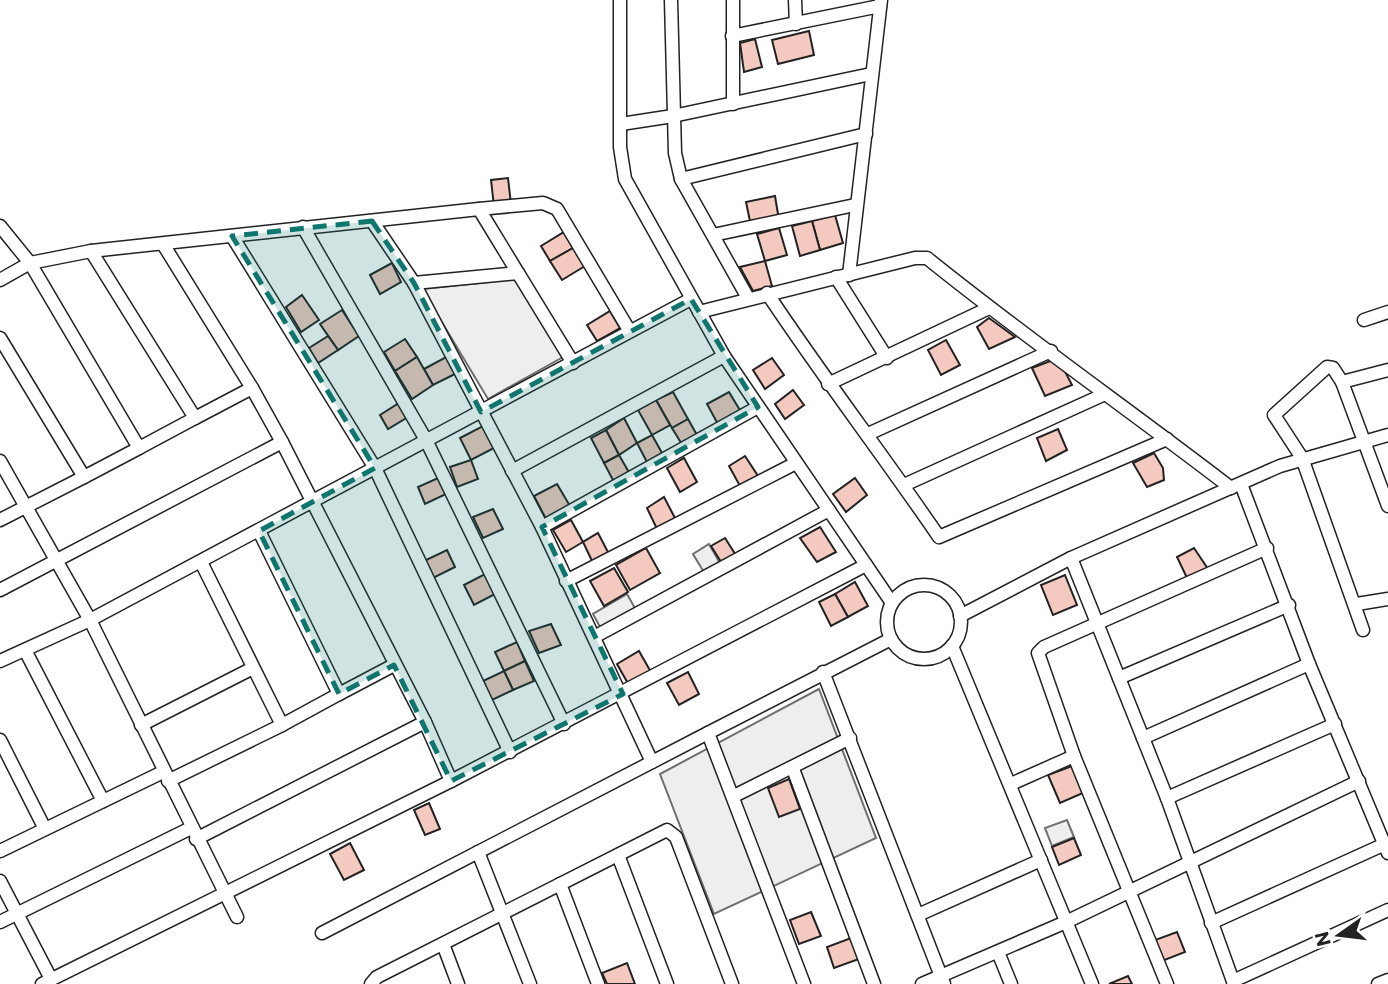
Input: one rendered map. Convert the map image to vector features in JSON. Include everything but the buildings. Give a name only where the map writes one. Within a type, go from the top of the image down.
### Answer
[{"type":"street","points":[[620,0],[621,124],[625,179],[724,356],[892,603]]},
{"type":"street","points":[[671,0],[675,153],[681,179],[748,298]]},
{"type":"street","points":[[733,0],[733,104]]},
{"type":"street","points":[[795,0],[796,24]]},
{"type":"street","points":[[732,36],[796,24],[880,3],[866,135],[843,276],[887,358]]},
{"type":"street","points":[[621,124],[673,116],[871,74]]},
{"type":"street","points":[[681,179],[866,135]]},
{"type":"street","points":[[0,280],[30,263],[91,251],[543,203],[557,209],[629,330]]},
{"type":"street","points":[[713,235],[855,205]]},
{"type":"street","points":[[479,209],[573,363]]},
{"type":"street","points":[[372,221],[414,283],[542,527],[623,694],[652,762]]},
{"type":"street","points":[[0,226],[30,263],[139,448]]},
{"type":"street","points":[[303,227],[426,440],[564,724]]},
{"type":"street","points":[[232,236],[375,468],[510,752]]},
{"type":"street","points":[[163,244],[252,388],[315,502],[394,665],[425,722],[451,781]]},
{"type":"street","points":[[91,251],[195,418]]},
{"type":"street","points":[[698,312],[767,293],[927,258],[989,309],[1236,486],[1267,548],[1309,664],[1387,848],[1211,923]]},
{"type":"street","points":[[414,283],[517,273]]},
{"type":"street","points":[[767,293],[828,384],[868,434],[939,537],[1167,439]]},
{"type":"street","points":[[0,661],[90,620],[201,562],[691,299]]},
{"type":"street","points":[[828,384],[989,309]]},
{"type":"street","points":[[1364,320],[1388,312]]},
{"type":"street","points":[[0,338],[84,477]]},
{"type":"street","points":[[868,434],[1051,351]]},
{"type":"street","points":[[512,471],[724,356]]},
{"type":"street","points":[[1363,629],[1357,604],[1302,458],[1275,415],[1327,367],[1333,368],[1342,382],[1388,506]]},
{"type":"street","points":[[1342,382],[1388,370]]},
{"type":"street","points":[[0,520],[252,388]]},
{"type":"street","points":[[904,485],[1105,394]]},
{"type":"street","points":[[542,527],[758,407]]},
{"type":"street","points":[[960,616],[1071,558],[1302,458],[1388,435]]},
{"type":"street","points":[[0,590],[282,442]]},
{"type":"street","points":[[0,461],[90,620],[193,834],[237,917]]},
{"type":"street","points":[[566,581],[796,463]]},
{"type":"street","points":[[594,637],[829,510]]},
{"type":"street","points":[[259,531],[339,694]]},
{"type":"street","points":[[1167,984],[1074,756],[1038,653],[1044,647],[1097,622],[1267,548]]},
{"type":"street","points":[[1071,558],[1167,798],[1234,982],[1388,910]]},
{"type":"street","points":[[201,562],[282,725]]},
{"type":"street","points":[[0,881],[18,913],[47,982],[510,752],[866,565]]},
{"type":"street","points":[[935,586],[954,600],[960,616],[958,635],[952,646],[933,658],[923,659],[910,656],[891,639],[887,622],[892,603],[911,587],[935,586]]},
{"type":"street","points":[[1357,604],[1388,599]]},
{"type":"street","points":[[1119,678],[1289,605]]},
{"type":"street","points":[[322,933],[891,639]]},
{"type":"street","points":[[952,646],[1092,984]]},
{"type":"street","points":[[25,650],[103,801]]},
{"type":"street","points":[[1143,738],[1309,664]]},
{"type":"street","points":[[0,851],[103,801],[282,725],[394,665]]},
{"type":"street","points":[[141,725],[253,668]]},
{"type":"street","points":[[823,672],[943,980]]},
{"type":"street","points":[[0,922],[193,834],[425,722]]},
{"type":"street","points":[[1167,798],[1335,724]]},
{"type":"street","points":[[708,733],[804,984]]},
{"type":"street","points":[[734,796],[793,769],[850,738]]},
{"type":"street","points":[[0,740],[45,830]]},
{"type":"street","points":[[1011,783],[1074,756]]},
{"type":"street","points":[[793,769],[874,984]]},
{"type":"street","points":[[922,984],[943,980],[1359,781]]},
{"type":"street","points":[[371,984],[377,977],[661,832],[673,833],[732,984]]},
{"type":"street","points":[[478,852],[530,984]]},
{"type":"street","points":[[618,855],[667,984]]},
{"type":"street","points":[[919,915],[1041,860]]},
{"type":"street","points":[[560,884],[598,984]]},
{"type":"street","points":[[443,943],[458,984]]},
{"type":"street","points":[[998,952],[1011,984]]},
{"type":"street","points":[[1378,984],[1388,980]]},
{"type":"highlighted area","points":[[372,221],[414,283],[481,412],[691,299],[758,407],[542,527],[623,694],[451,781],[394,665],[339,694],[259,531],[375,468],[232,236]]},
{"type":"shaded area","points":[[516,279],[563,357],[488,399],[422,289]]},
{"type":"shaded area","points":[[709,544],[721,565],[705,574],[693,554]]},
{"type":"shaded area","points":[[627,594],[636,610],[601,629],[593,614]]},
{"type":"shaded area","points":[[819,689],[876,838],[714,914],[660,774]]},
{"type":"shaded area","points":[[1067,820],[1074,837],[1052,846],[1045,828]]}]
